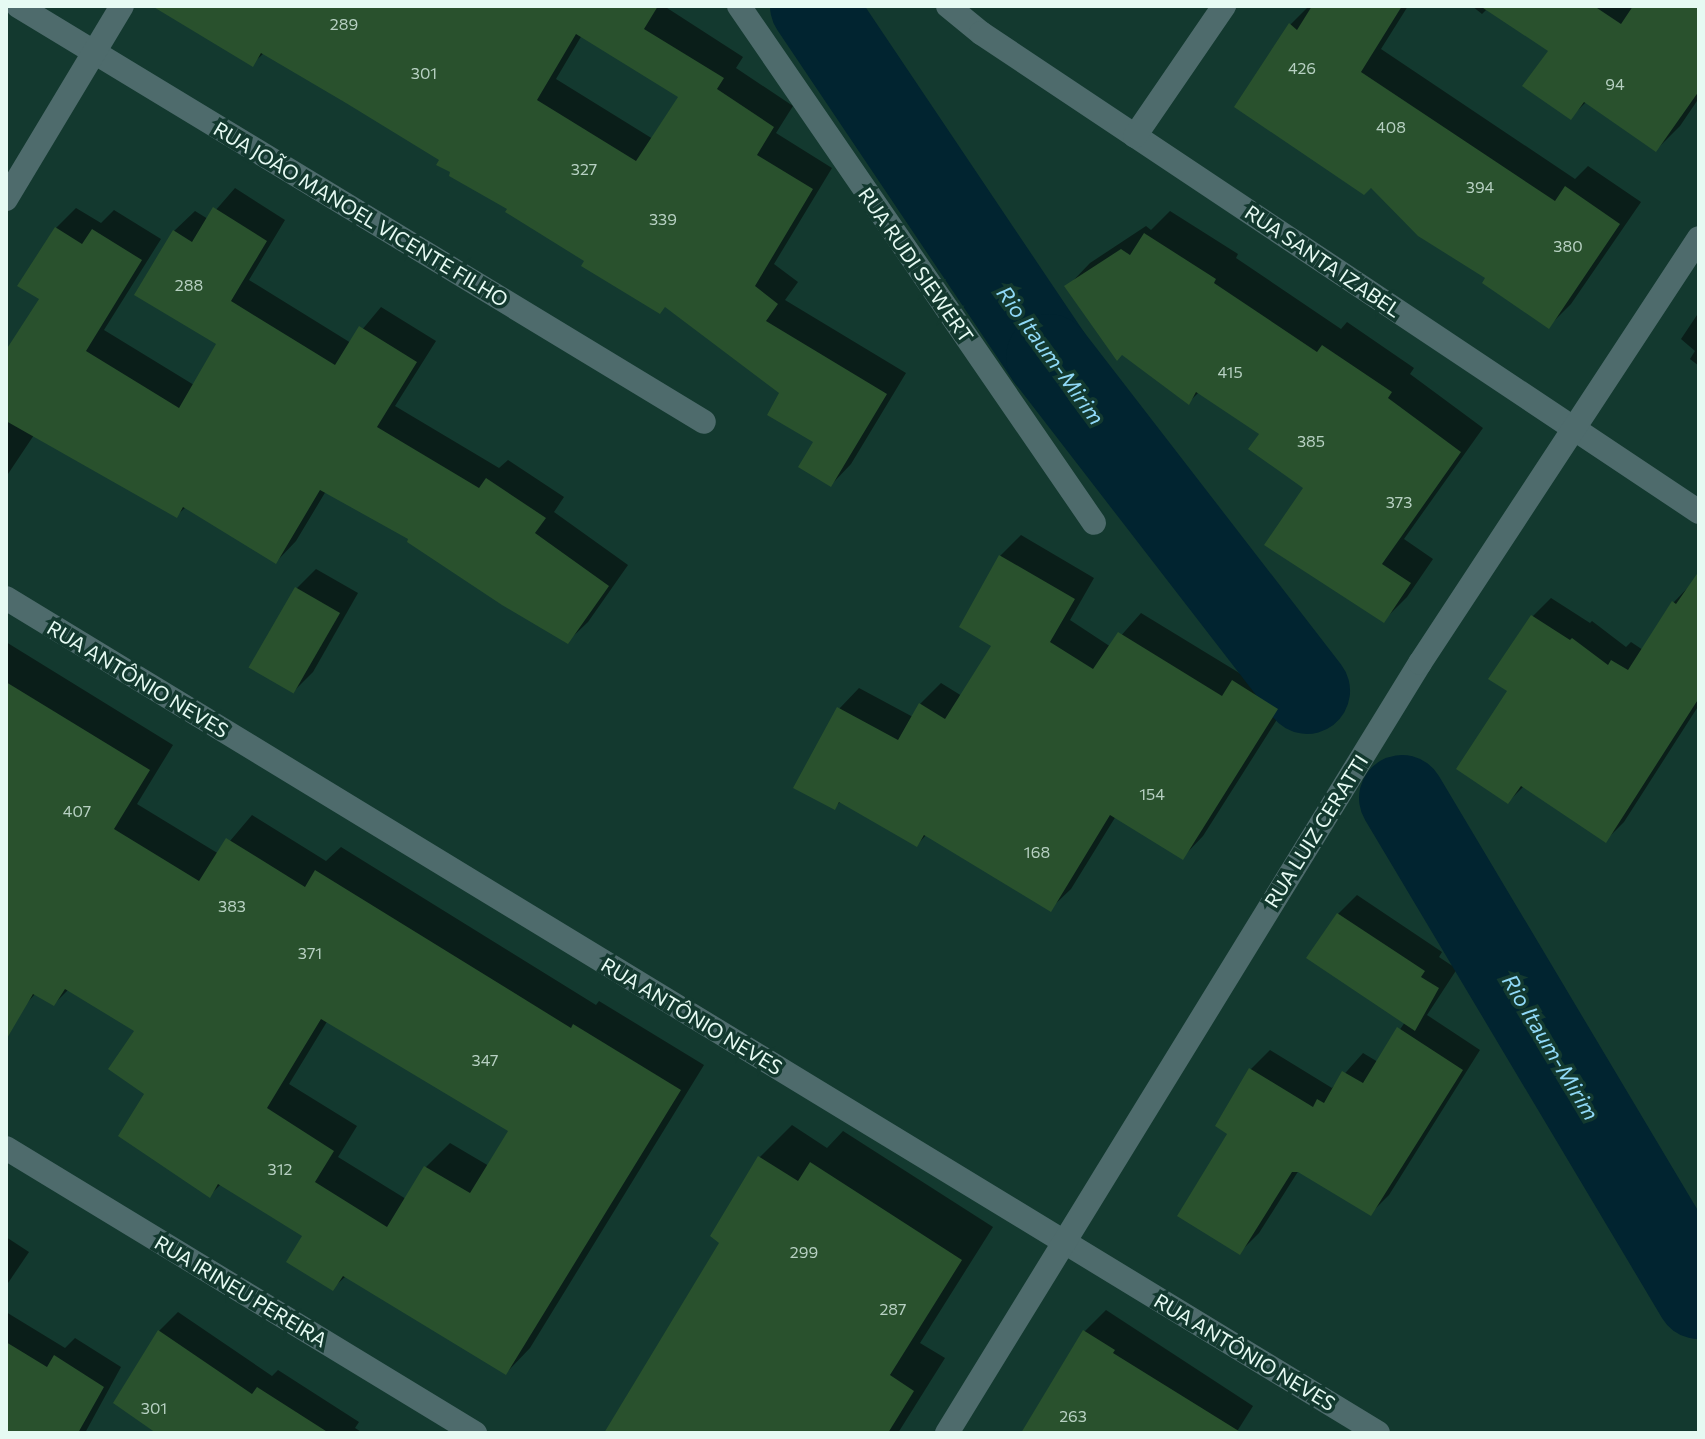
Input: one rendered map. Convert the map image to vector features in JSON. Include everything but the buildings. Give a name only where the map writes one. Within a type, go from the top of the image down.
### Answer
[{"type":"street","name":"RUA JOÃO MANOEL VICENTE FILHO","points":[[18,6],[704,422]]},
{"type":"street","points":[[6,199],[122,6]]},
{"type":"street","name":"RUA SANTA IZABEL","points":[[948,6],[981,33],[1699,512]]},
{"type":"street","points":[[1135,136],[1224,6]]},
{"type":"street","name":"RUA RUDI SIEWERT","points":[[748,9],[1094,523]]},
{"type":"street","name":"RUA LUIZ CERATTI","points":[[947,1433],[1411,677],[1572,427],[1699,238]]},
{"type":"street","name":"RUA ANTÔNIO NEVES","points":[[6,598],[1378,1433]]},
{"type":"street","name":"RUA IRINEU PEREIRA","points":[[6,1148],[475,1433]]},
{"type":"waterway","name":"Rio Itaum-Mirim","points":[[813,6],[1049,357],[1307,691]]},
{"type":"waterway","name":"Rio Itaum-Mirim","points":[[1402,798],[1699,1296]]}]
